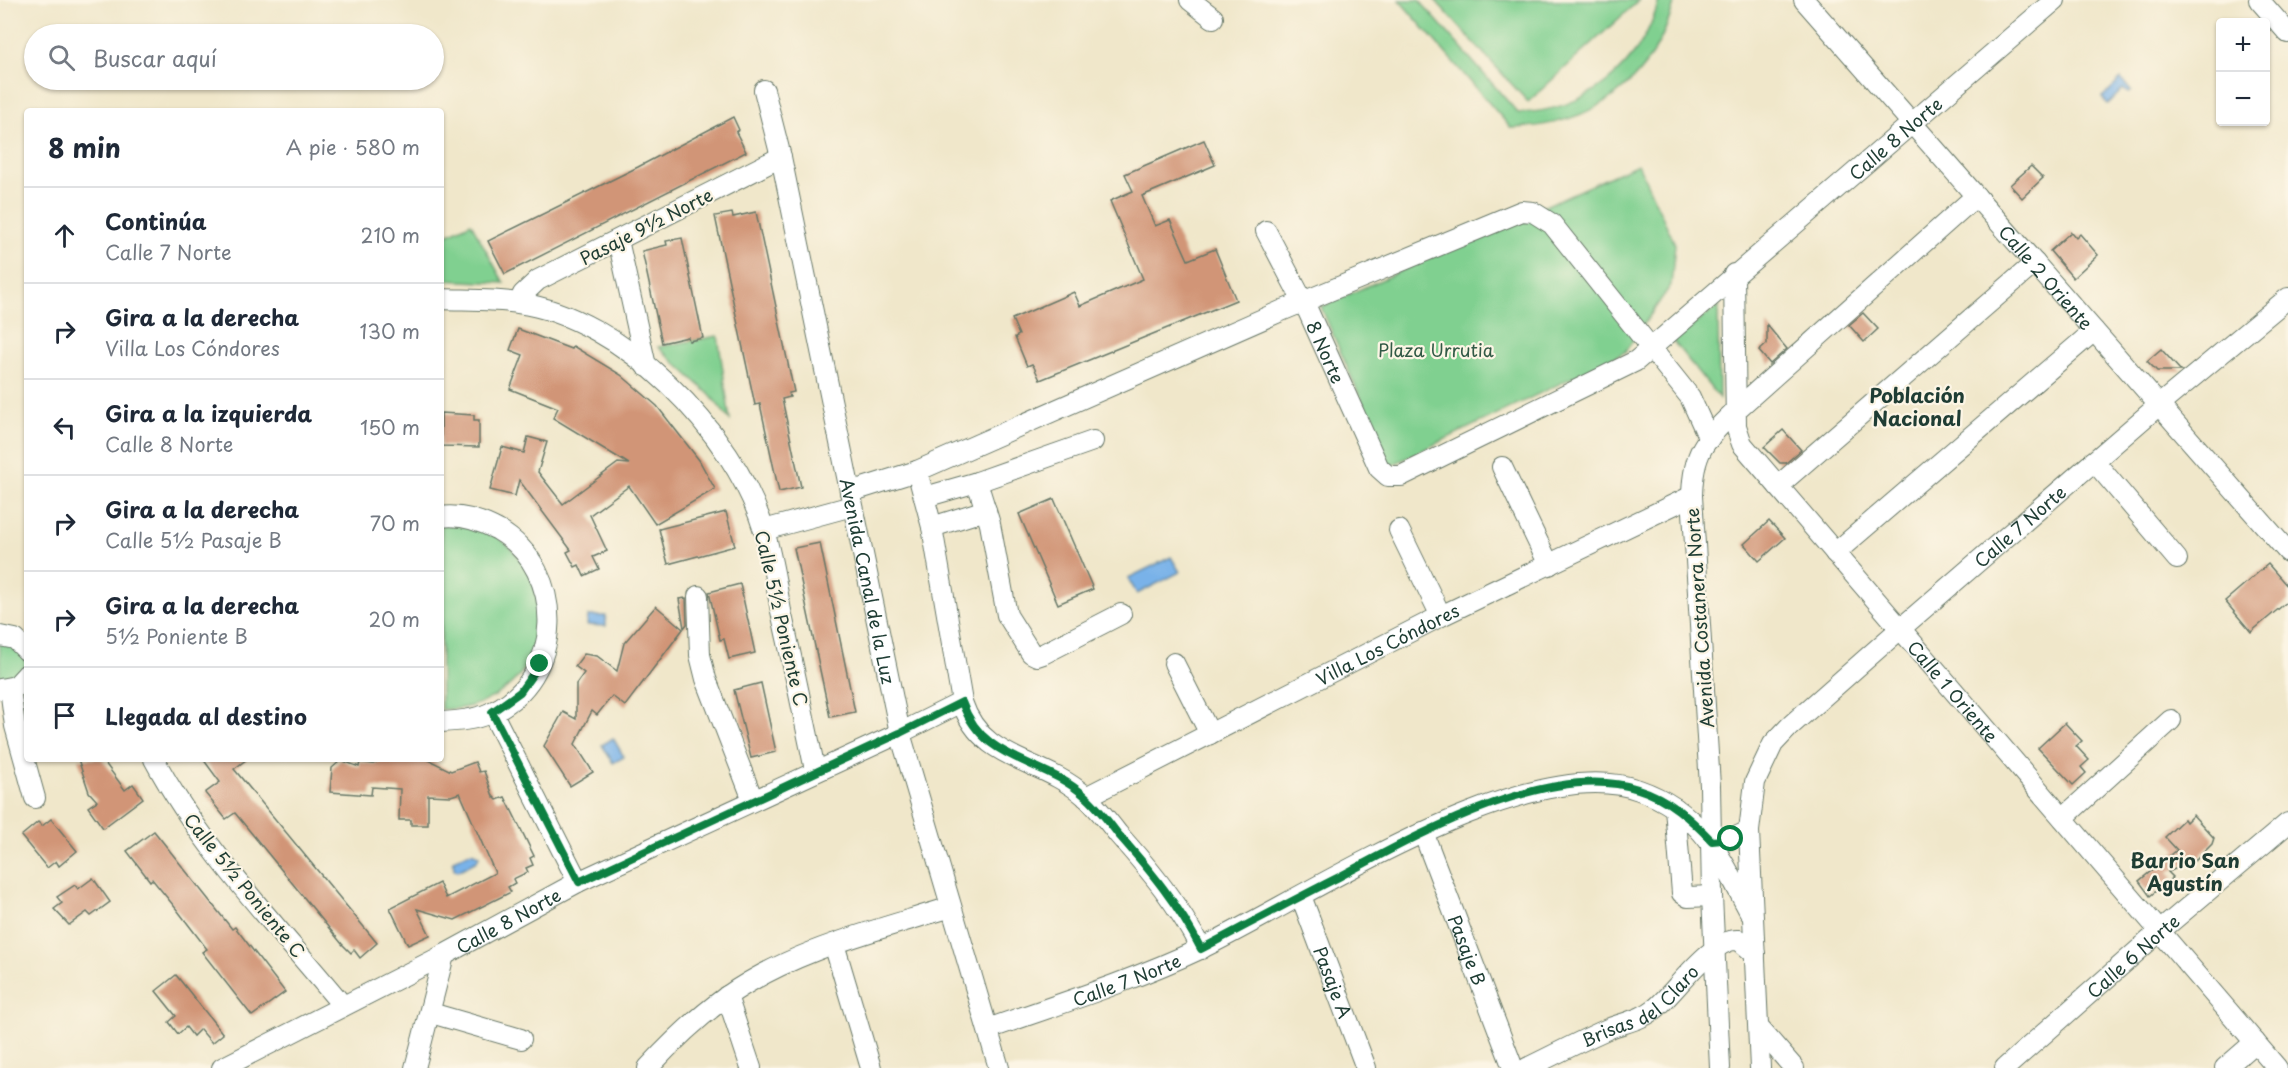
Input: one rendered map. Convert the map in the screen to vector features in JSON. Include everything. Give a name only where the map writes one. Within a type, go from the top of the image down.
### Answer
[{"type":"street","points":[[1190,0],[1213,18]]},
{"type":"street","name":"Calle 2 Oriente","points":[[1804,0],[2288,552]]},
{"type":"street","name":"Calle 8 Norte","points":[[1734,274],[1913,124],[2055,0]]},
{"type":"street","points":[[2259,0],[2288,33]]},
{"type":"street","name":"Avenida Canal de la Luz","points":[[764,90],[781,157],[900,733],[999,1068]]},
{"type":"street","name":"Pasaje 9½ Norte","points":[[519,303],[523,294],[538,280],[781,157]]},
{"type":"street","name":"Avenida Costanera Norte","points":[[1720,1068],[1712,896],[1712,841],[1692,496],[1695,459],[1709,439],[1736,410],[1976,196]]},
{"type":"street","points":[[1266,231],[1304,303],[1510,214],[1533,212],[1552,224],[1690,397],[1709,439]]},
{"type":"street","points":[[618,240],[646,366]]},
{"type":"street","points":[[1778,486],[2035,264]]},
{"type":"street","name":"8 Norte","points":[[764,530],[851,499],[1304,303],[1379,468],[1388,476],[1401,476],[1636,361],[1734,274]]},
{"type":"street","name":"Calle 1 Oriente","points":[[1734,274],[1736,426],[1742,444],[2277,1068]]},
{"type":"street","name":"Calle 7 Norte","points":[[1763,764],[1773,744],[1790,726],[2159,405],[2288,298]]},
{"type":"street","name":"Calle 5½ Poniente C","points":[[444,299],[519,303],[556,313],[611,339],[682,398],[713,432],[747,490],[764,530],[815,771]]},
{"type":"street","points":[[1835,553],[2094,331]]},
{"type":"street","points":[[925,497],[977,482],[1093,441]]},
{"type":"street","points":[[2094,461],[2177,559]]},
{"type":"street","points":[[1502,466],[1549,565]]},
{"type":"street","points":[[917,471],[932,527],[962,702],[967,718],[979,736],[1001,750],[1051,772],[1086,797],[1173,898],[1201,949]]},
{"type":"street","points":[[977,482],[986,510],[1007,615],[1034,655],[1043,654],[1122,614]]},
{"type":"street","name":"Villa Los Cóndores","points":[[1086,797],[1441,616],[1692,496]]},
{"type":"street","points":[[932,527],[986,510]]},
{"type":"street","points":[[444,516],[483,522],[513,539],[535,565],[548,596],[550,631],[540,664],[520,692],[492,712],[464,721],[444,722]]},
{"type":"street","points":[[1400,531],[1441,616]]},
{"type":"street","points":[[698,596],[699,655],[706,679],[753,800]]},
{"type":"street","points":[[0,636],[15,639],[24,648]]},
{"type":"street","points":[[1174,663],[1210,734]]},
{"type":"street","points":[[24,678],[21,682],[5,688],[24,758]]},
{"type":"street","name":"Calle 8 Norte","points":[[222,1068],[444,955],[579,882],[962,702]]},
{"type":"street","points":[[492,712],[579,882]]},
{"type":"street","points":[[2063,818],[2171,720]]},
{"type":"street","points":[[25,762],[35,798]]},
{"type":"street","name":"Calle 5½ Poniente C","points":[[156,762],[175,799],[204,838],[344,1006]]},
{"type":"street","name":"Avenida Costanera Norte","points":[[1760,1068],[1749,831],[1755,782],[1763,764]]},
{"type":"street","name":"Calle 7 Norte","points":[[988,1029],[1149,972],[1201,949],[1423,832],[1507,799],[1548,788],[1587,784],[1638,789],[1675,808],[1712,841]]},
{"type":"street","points":[[1675,808],[1682,893],[1688,897],[1712,896]]},
{"type":"street","name":"Calle 6 Norte","points":[[2005,1068],[2160,931],[2286,830]]},
{"type":"street","points":[[1712,841],[1731,839],[1749,831]]},
{"type":"street","name":"Pasaje B","points":[[1423,832],[1513,1068]]},
{"type":"street","name":"Avenida Costanera Norte","points":[[1712,841],[1754,920]]},
{"type":"street","name":"Pasaje A","points":[[1301,896],[1366,1068]]},
{"type":"street","points":[[648,1068],[693,1024],[727,996],[774,969],[834,944],[951,907]]},
{"type":"street","points":[[1714,950],[1734,939],[1746,944],[1755,954]]},
{"type":"street","points":[[834,944],[871,1068]]},
{"type":"street","name":"Brisas del Claro","points":[[1527,1068],[1611,1028],[1644,1016],[1656,1008],[1714,950]]},
{"type":"street","points":[[415,1068],[431,1013],[444,955]]},
{"type":"street","points":[[727,996],[751,1068]]},
{"type":"street","points":[[431,1013],[521,1039]]},
{"type":"street","points":[[1759,1028],[1794,1068]]},
{"type":"street","points":[[2225,1068],[2255,1041]]},
{"type":"green space","points":[[1399,0],[1419,0],[1518,113],[1567,104],[1588,94],[1608,80],[1640,45],[1651,24],[1659,0],[1675,0],[1665,29],[1652,54],[1636,76],[1616,94],[1594,108],[1569,119],[1511,128]]},
{"type":"green space","points":[[1435,0],[1639,0],[1528,102]]},
{"type":"green space","name":"Plaza Urrutia","points":[[1638,164],[1675,244],[1671,285],[1625,352],[1390,466],[1321,307]]},
{"type":"green space","points":[[471,223],[504,283],[444,280],[444,236]]},
{"type":"green space","points":[[1718,306],[1719,398],[1673,341]]},
{"type":"green space","points":[[718,336],[730,420],[710,395],[658,347]]},
{"type":"green space","points":[[444,524],[482,529],[506,544],[518,556],[534,581],[540,607],[539,634],[530,658],[516,679],[495,696],[470,706],[444,709]]},
{"type":"green space","points":[[0,636],[24,649],[24,676],[0,689]]},
{"type":"water","points":[[2121,79],[2131,91],[2128,93],[2123,89],[2108,104],[2102,98]]},
{"type":"water","points":[[1171,557],[1180,572],[1137,594],[1128,578]]},
{"type":"water","points":[[588,616],[606,616],[606,626],[587,625]]},
{"type":"water","points":[[613,738],[624,757],[613,763],[602,745]]},
{"type":"water","points":[[472,852],[479,856],[477,861],[458,871],[454,869],[453,860]]},
{"type":"building","points":[[733,117],[739,130],[736,132],[746,152],[505,274],[488,241]]},
{"type":"building","points":[[1204,140],[1215,165],[1142,196],[1155,226],[1170,220],[1188,260],[1215,249],[1236,300],[1040,380],[1032,364],[1027,366],[1015,337],[1019,335],[1012,319],[1074,292],[1080,306],[1143,279],[1110,201],[1133,191],[1125,174]]},
{"type":"building","points":[[2031,166],[2043,178],[2022,198],[2010,185]]},
{"type":"building","points":[[756,212],[794,392],[789,393],[790,397],[782,399],[801,487],[779,492],[760,404],[755,405],[715,216],[732,213],[733,217]]},
{"type":"building","points":[[2071,232],[2076,238],[2080,234],[2098,255],[2073,278],[2050,251]]},
{"type":"building","points":[[682,238],[703,338],[689,341],[688,337],[662,343],[642,251],[667,245],[666,241]]},
{"type":"building","points":[[1863,313],[1878,329],[1864,342],[1849,325]]},
{"type":"building","points":[[1767,325],[1787,349],[1770,364],[1759,351],[1767,344]]},
{"type":"building","points":[[518,329],[571,349],[573,346],[621,375],[657,406],[699,460],[715,489],[655,524],[629,486],[590,515],[607,551],[593,557],[599,569],[584,576],[579,565],[575,567],[567,552],[571,550],[519,480],[515,496],[490,490],[502,447],[524,453],[528,437],[547,442],[538,472],[563,504],[618,463],[629,464],[553,418],[558,408],[510,389],[523,355],[510,350]]},
{"type":"building","points":[[2161,349],[2181,371],[2157,371],[2147,361]]},
{"type":"building","points":[[444,413],[474,415],[474,420],[479,420],[479,447],[444,446]]},
{"type":"building","points":[[1783,430],[1801,450],[1786,463],[1780,463],[1764,447]]},
{"type":"building","points":[[1054,499],[1093,589],[1058,604],[1019,514]]},
{"type":"building","points":[[726,512],[735,546],[668,564],[659,529]]},
{"type":"building","points":[[1769,521],[1785,538],[1759,561],[1744,544]]},
{"type":"building","points":[[820,543],[855,712],[830,717],[794,548]]},
{"type":"building","points":[[2268,564],[2288,587],[2288,601],[2251,632],[2225,601]]},
{"type":"building","points":[[740,584],[755,653],[729,659],[724,639],[720,640],[709,592]]},
{"type":"building","points":[[686,598],[687,624],[684,628],[679,599]]},
{"type":"building","points":[[656,606],[683,629],[625,706],[612,696],[597,715],[592,711],[575,744],[593,772],[570,786],[544,746],[563,712],[576,719],[576,684],[584,673],[575,666],[584,654],[597,656],[617,671],[624,643]]},
{"type":"building","points":[[761,683],[776,752],[751,758],[734,690]]},
{"type":"building","points":[[2065,723],[2082,741],[2076,746],[2089,760],[2081,767],[2086,773],[2073,785],[2038,748]]},
{"type":"building","points":[[79,762],[104,762],[125,790],[133,784],[143,798],[103,828],[88,807],[97,801],[89,792]]},
{"type":"building","points":[[205,762],[243,762],[234,769],[377,943],[360,958],[354,950],[351,953],[342,944],[235,813],[226,819],[205,793],[220,782]]},
{"type":"building","points":[[339,762],[359,767],[360,762],[373,764],[378,762],[433,762],[451,771],[475,762],[479,772],[484,771],[493,796],[497,800],[505,797],[534,856],[530,858],[533,865],[526,868],[528,872],[513,879],[515,883],[508,887],[511,892],[455,920],[417,909],[430,935],[408,945],[390,908],[439,883],[446,898],[495,873],[460,793],[451,796],[428,795],[428,825],[411,825],[411,820],[399,820],[400,789],[372,787],[371,795],[330,792],[332,768]]},
{"type":"building","points":[[2193,815],[2214,838],[2212,844],[2196,860],[2168,872],[2173,877],[2150,896],[2139,881],[2177,850],[2165,837],[2184,819],[2186,822]]},
{"type":"building","points":[[51,819],[77,851],[59,866],[56,861],[47,868],[21,836],[38,822],[42,826]]},
{"type":"building","points":[[154,831],[232,929],[235,927],[285,992],[252,1016],[202,952],[207,949],[127,851]]},
{"type":"building","points":[[93,878],[110,902],[91,916],[87,912],[69,925],[54,909],[62,903],[57,897],[75,885],[78,889]]},
{"type":"building","points":[[176,975],[223,1034],[212,1043],[200,1029],[193,1036],[186,1027],[178,1034],[169,1022],[176,1016],[156,991]]},
{"type":"district","name":"Población Nacional","points":[[1917,406]]},
{"type":"district","name":"Barrio San Agustín","points":[[2185,872]]},
{"type":"route","points":[[540,664],[520,692],[492,712],[579,882],[962,702],[967,718],[979,736],[1001,750],[1051,772],[1086,797],[1173,898],[1201,949],[1423,832],[1507,799],[1548,788],[1587,784],[1619,785],[1638,789],[1675,808],[1712,841],[1731,839]]}]
